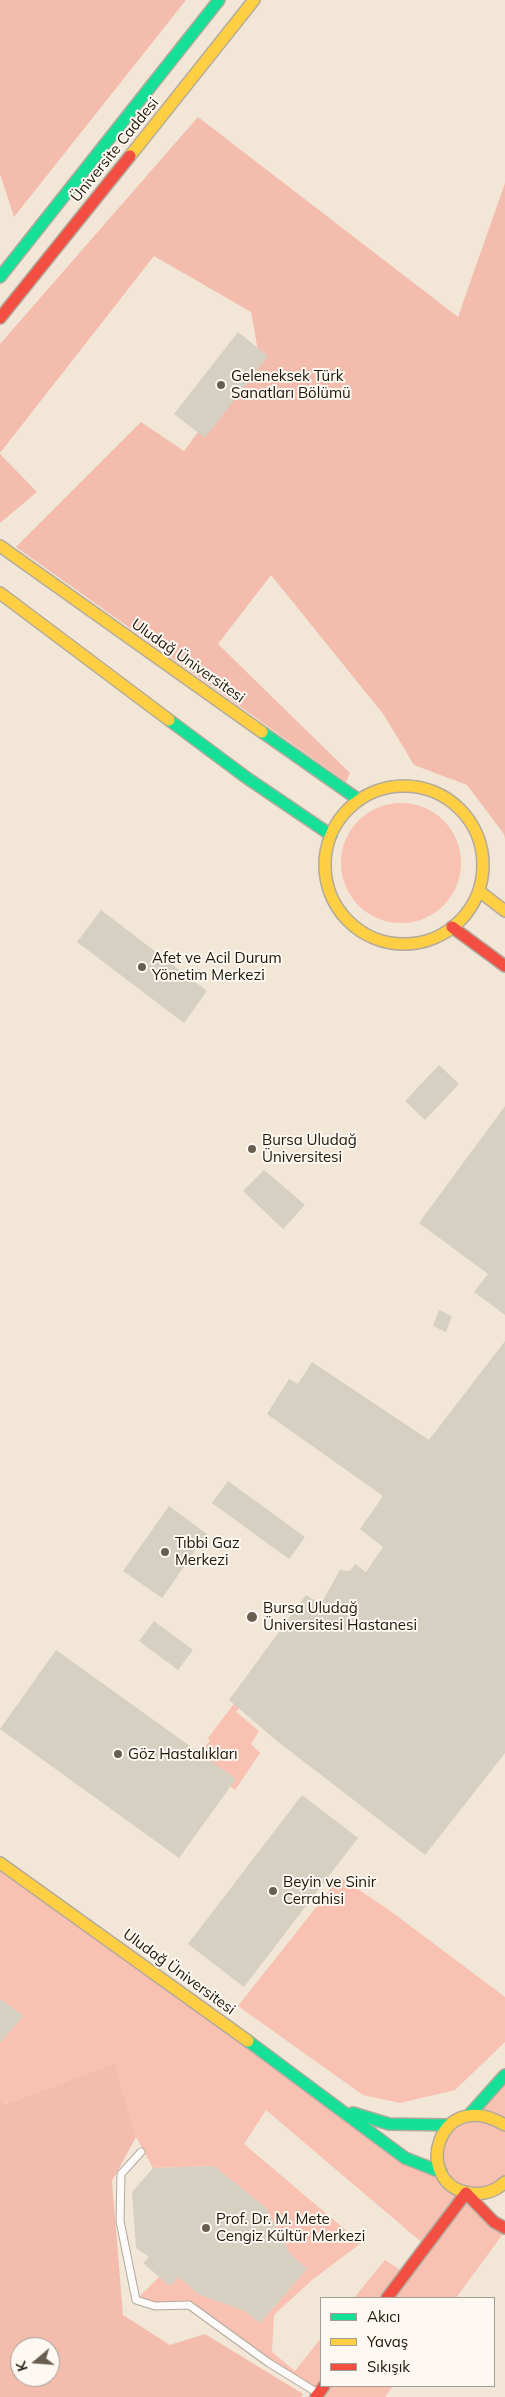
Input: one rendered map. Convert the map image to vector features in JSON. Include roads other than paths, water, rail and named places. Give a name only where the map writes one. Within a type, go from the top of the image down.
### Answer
[{"type":"street","name":"Üniversite Caddesi","points":[[0,277],[219,0]]},
{"type":"street","name":"Üniversite Caddesi","points":[[0,318],[254,0]]},
{"type":"street","name":"Uludağ Üniversitesi","points":[[0,546],[359,800]]},
{"type":"street","points":[[0,593],[247,778],[331,835]]},
{"type":"street","points":[[405,785],[429,791],[452,801],[468,820],[480,841],[484,866],[479,891],[469,911],[452,927],[433,938],[412,943],[390,942],[366,934],[345,921],[326,879],[326,857],[331,835],[342,816],[359,800],[381,790],[405,785]]},
{"type":"street","points":[[479,891],[505,910]]},
{"type":"street","points":[[452,927],[505,966]]},
{"type":"street","name":"Uludağ Üniversitesi","points":[[0,1863],[190,1998],[405,2158],[441,2172],[452,2185],[466,2193],[494,2222],[505,2228]]},
{"type":"street","name":"Uludağ Üniversitesi","points":[[339,2109],[389,2124],[448,2125],[458,2118],[470,2114],[505,2075]]},
{"type":"street","points":[[470,2114],[482,2113],[494,2117],[505,2125]]},
{"type":"street","points":[[441,2172],[437,2160],[437,2147],[441,2135],[448,2125]]},
{"type":"street","points":[[388,2297],[466,2193],[490,2192],[505,2182]]},
{"type":"lane","points":[[140,2152],[121,2174],[120,2221],[136,2300],[155,2306],[189,2305],[268,2363],[320,2392]]},
{"type":"place","name":"Geleneksek Türk Sanatları Bölümü","points":[[221,385]]},
{"type":"place","name":"Afet ve Acil Durum Yönetim Merkezi","points":[[142,967]]},
{"type":"place","name":"Bursa Uludağ Üniversitesi","points":[[252,1149]]},
{"type":"place","name":"Tıbbi Gaz Merkezi","points":[[165,1552]]},
{"type":"place","name":"Bursa Uludağ Üniversitesi Hastanesi","points":[[252,1617]]},
{"type":"place","name":"Göz Hastalıkları","points":[[118,1754]]},
{"type":"place","name":"Beyin ve Sinir Cerrahisi","points":[[273,1891]]},
{"type":"place","name":"Prof. Dr. M. Mete Cengiz Kültür Merkezi","points":[[206,2228]]}]
